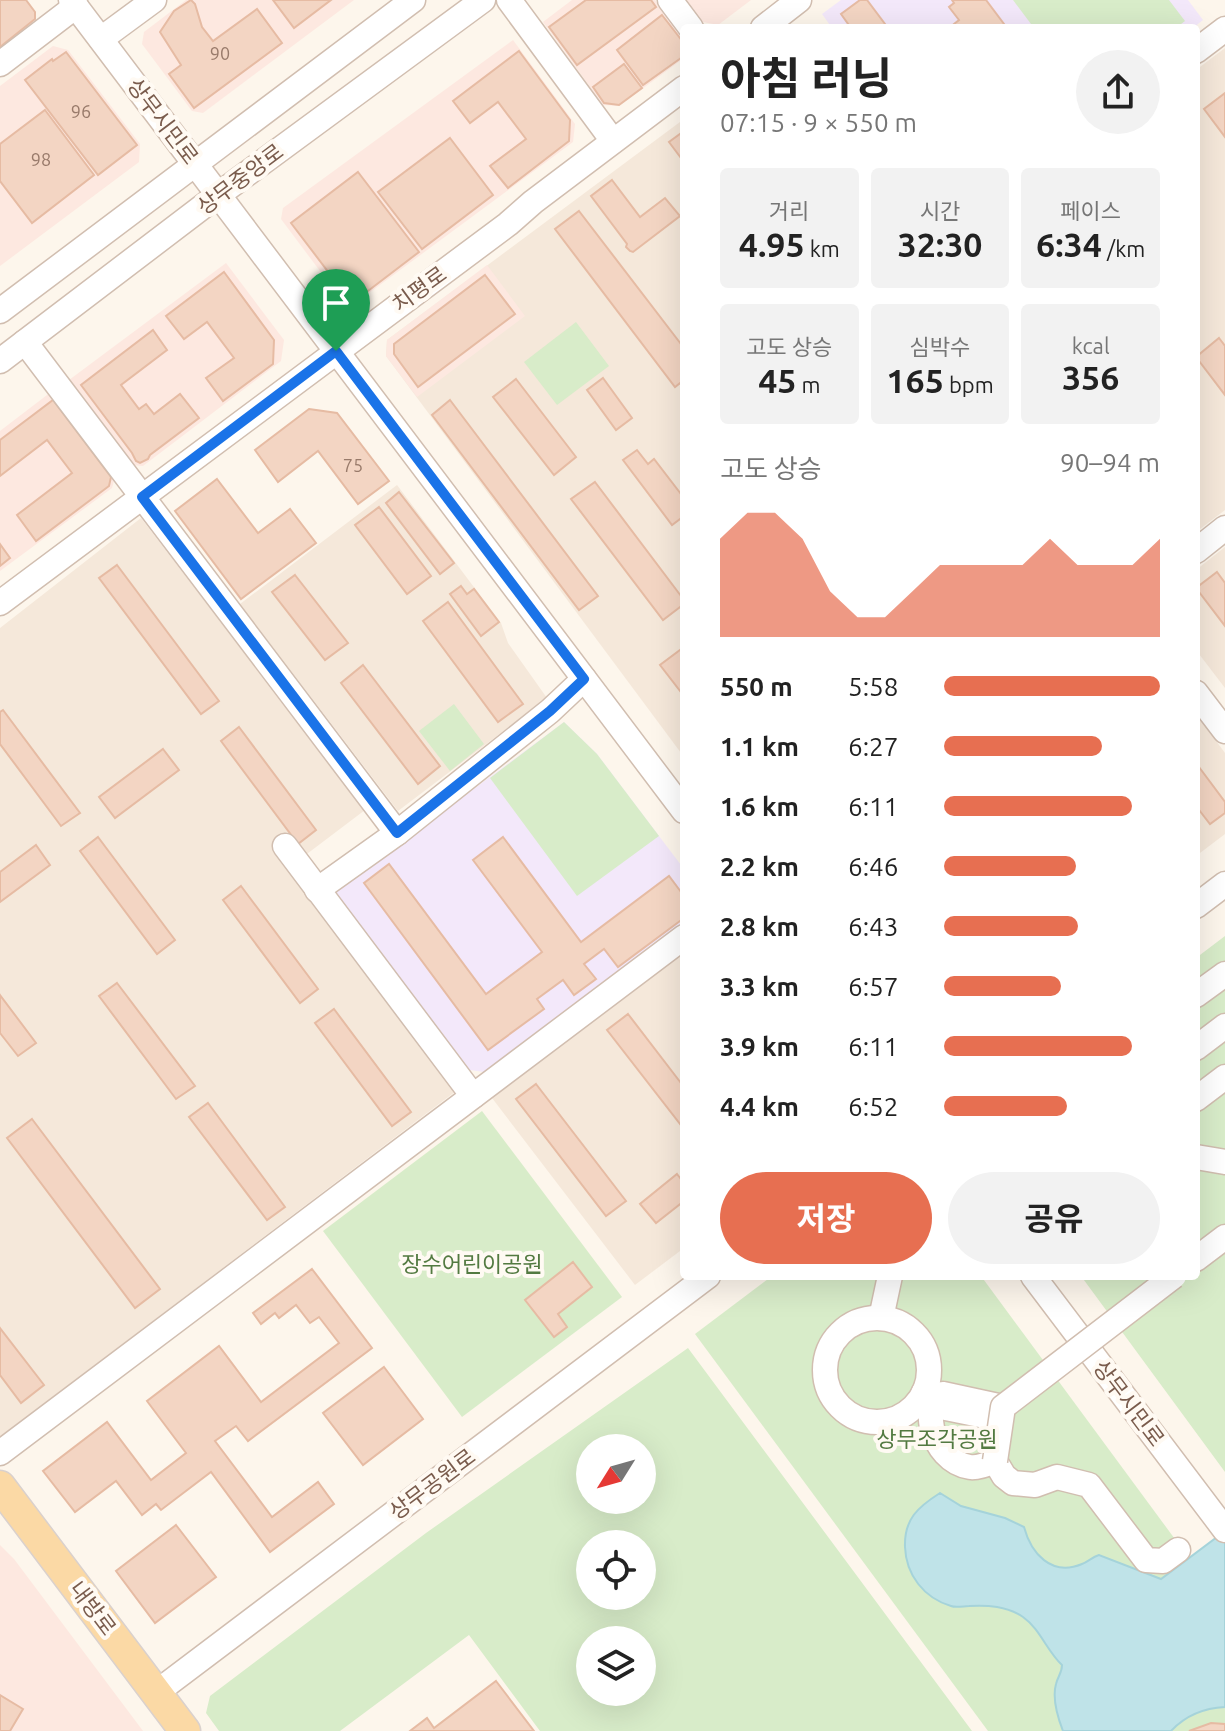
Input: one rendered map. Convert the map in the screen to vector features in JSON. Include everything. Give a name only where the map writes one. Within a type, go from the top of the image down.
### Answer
[{"type":"main road","name":"내방로","points":[[0,1486],[185,1731]]},
{"type":"street","points":[[101,39],[154,0]]},
{"type":"street","name":"상무중앙로","points":[[0,311],[413,0]]},
{"type":"street","name":"상무중앙로","points":[[0,361],[218,195],[483,0]]},
{"type":"street","points":[[509,0],[613,141]]},
{"type":"street","points":[[670,0],[688,24]]},
{"type":"street","points":[[768,24],[799,0]]},
{"type":"street","name":"상무시민로","points":[[0,64],[74,3],[680,806]]},
{"type":"street","points":[[1200,48],[1225,29]]},
{"type":"street","name":"치평로","points":[[0,603],[508,224],[680,91]]},
{"type":"street","points":[[25,342],[397,833]]},
{"type":"street","points":[[1200,548],[1225,528]]},
{"type":"street","points":[[317,890],[397,833],[550,711],[584,679]]},
{"type":"street","points":[[1200,698],[1225,731]]},
{"type":"street","points":[[285,846],[473,1096]]},
{"type":"street","points":[[1200,903],[1225,884]]},
{"type":"street","points":[[0,1453],[680,940]]},
{"type":"street","points":[[1200,992],[1225,974]]},
{"type":"street","points":[[1200,1045],[1225,1026]]},
{"type":"street","points":[[1200,1096],[1225,1077]]},
{"type":"street","points":[[1200,1158],[1225,1162]]},
{"type":"street","points":[[1200,1256],[1225,1237]]},
{"type":"street","name":"상무공원로","points":[[157,1692],[703,1280]]},
{"type":"street","points":[[881,1318],[889,1280]]},
{"type":"street","name":"상무시민로","points":[[1036,1280],[1223,1528]]},
{"type":"street","points":[[991,1462],[971,1467],[952,1459],[939,1447],[928,1399],[929,1361],[923,1345],[912,1331],[898,1322],[881,1318],[864,1319],[848,1326],[836,1337],[825,1369],[828,1386],[836,1402],[856,1417],[881,1422],[898,1418],[928,1399],[995,1411],[1169,1280]]},
{"type":"street","points":[[995,1411],[991,1462],[1013,1483],[1035,1485],[1057,1477],[1089,1485],[1146,1560],[1163,1561],[1178,1550]]},
{"type":"shaded area","points":[[186,0],[354,0],[203,113],[192,111],[142,44],[144,32]]},
{"type":"shaded area","points":[[572,0],[655,0],[680,34],[680,61],[619,106],[603,105],[543,22]]},
{"type":"shaded area","points":[[682,0],[751,0],[719,24],[698,21]]},
{"type":"shaded area","points":[[841,0],[1188,0],[1203,20],[1198,24],[829,24],[822,14]]},
{"type":"shaded area","points":[[513,40],[575,124],[573,142],[365,296],[335,291],[281,219],[283,208]]},
{"type":"shaded area","points":[[53,46],[68,50],[140,144],[139,162],[0,266],[0,86]]},
{"type":"shaded area","points":[[1225,48],[1225,510],[1200,529],[1200,67]]},
{"type":"shaded area","points":[[680,122],[680,752],[386,356],[387,340]]},
{"type":"shaded area","points":[[226,263],[284,340],[281,361],[143,466],[132,465],[69,380]]},
{"type":"shaded area","points":[[487,265],[525,316],[417,397],[386,356],[387,340]]},
{"type":"shaded area","points":[[51,392],[115,477],[112,488],[0,571],[0,431]]},
{"type":"shaded area","points":[[397,485],[501,623],[508,643],[547,698],[398,811],[240,604]]},
{"type":"shaded area","points":[[141,518],[365,810],[291,866],[460,1088],[0,1437],[0,628]]},
{"type":"shaded area","points":[[1225,547],[1225,688],[1200,655],[1200,567]]},
{"type":"shaded area","points":[[1200,719],[1225,753],[1225,834],[1200,853]]},
{"type":"shaded area","points":[[564,722],[597,754],[680,864],[680,926],[484,1072],[470,1070],[335,892]]},
{"type":"shaded area","points":[[680,955],[680,1251],[635,1285],[492,1098]]},
{"type":"shaded area","points":[[0,1545],[14,1559],[143,1731],[0,1731]]},
{"type":"green space","points":[[1013,0],[1169,0],[1185,21],[1181,24],[1031,24]]},
{"type":"green space","points":[[576,322],[609,366],[557,405],[524,362]]},
{"type":"green space","points":[[454,704],[484,744],[450,771],[419,731]]},
{"type":"green space","points":[[564,722],[597,754],[659,836],[577,896],[490,778]]},
{"type":"green space","points":[[1225,936],[1225,1472],[1084,1280],[1200,1280],[1200,955]]},
{"type":"green space","name":"장수어린이공원","points":[[482,1111],[622,1297],[462,1417],[323,1231]]},
{"type":"green space","name":"상무조각공원","points":[[767,1280],[984,1280],[1225,1607],[1225,1731],[988,1731],[695,1334]]},
{"type":"green space","points":[[688,1348],[972,1731],[540,1731],[469,1635],[340,1731],[219,1731],[206,1713],[210,1696],[426,1533]]},
{"type":"water","points":[[940,1493],[961,1506],[1005,1518],[1024,1527],[1037,1554],[1052,1565],[1061,1567],[1082,1564],[1099,1555],[1161,1579],[1225,1531],[1225,1707],[1195,1713],[1171,1731],[1063,1731],[1055,1695],[1062,1665],[1029,1622],[1004,1608],[955,1607],[941,1602],[925,1591],[913,1576],[906,1557],[907,1529],[919,1509]]},
{"type":"building","points":[[0,0],[26,0],[35,12],[35,19],[0,47]]},
{"type":"building","points":[[191,0],[202,27],[213,41],[257,9],[282,43],[194,108],[169,74],[181,65],[160,32],[174,11]]},
{"type":"building","points":[[273,0],[331,0],[294,28]]},
{"type":"building","points":[[586,0],[651,0],[656,7],[577,65],[549,27]]},
{"type":"building","points":[[860,0],[867,0],[885,24],[848,24],[841,14]]},
{"type":"building","points":[[952,0],[986,0],[1004,24],[954,24],[959,20],[949,7],[954,3]]},
{"type":"building","points":[[662,15],[680,38],[680,59],[643,85],[617,50]]},
{"type":"building","points":[[519,51],[570,120],[569,141],[508,188],[490,166],[526,139],[498,102],[470,123],[453,101]]},
{"type":"building","points":[[66,52],[137,145],[98,175],[25,80]]},
{"type":"building","points":[[624,64],[642,88],[619,105],[604,103],[593,87]]},
{"type":"building","points":[[1225,93],[1225,137],[1204,109]]},
{"type":"building","points":[[45,110],[94,175],[32,223],[0,181],[0,144]]},
{"type":"building","points":[[680,134],[680,157],[669,142]]},
{"type":"building","points":[[450,138],[493,195],[422,249],[378,192]]},
{"type":"building","points":[[358,172],[419,252],[364,294],[342,290],[291,223]]},
{"type":"building","points":[[612,180],[640,217],[665,198],[680,216],[633,252],[630,251],[591,196]]},
{"type":"building","points":[[579,211],[680,343],[680,383],[675,387],[555,229]]},
{"type":"building","points":[[224,272],[274,340],[273,364],[223,401],[206,378],[234,358],[207,322],[184,339],[166,316]]},
{"type":"building","points":[[485,275],[515,314],[418,387],[394,354],[394,344]]},
{"type":"building","points":[[153,330],[167,350],[121,385],[139,409],[146,404],[154,414],[180,394],[199,418],[140,463],[81,385]]},
{"type":"building","points":[[1219,338],[1225,346],[1225,395],[1200,362],[1200,354]]},
{"type":"building","points":[[603,378],[632,418],[616,430],[587,390]]},
{"type":"building","points":[[516,379],[576,457],[554,475],[493,397]]},
{"type":"building","points":[[53,400],[111,477],[109,486],[36,541],[17,515],[72,473],[47,440],[0,476],[0,440]]},
{"type":"building","points":[[450,400],[598,596],[579,610],[432,415]]},
{"type":"building","points":[[309,409],[337,413],[389,481],[358,504],[318,451],[278,482],[255,450]]},
{"type":"building","points":[[637,450],[648,464],[654,459],[680,493],[680,519],[672,525],[623,460]]},
{"type":"building","points":[[217,479],[258,533],[290,509],[316,543],[241,599],[175,511]]},
{"type":"building","points":[[595,482],[680,595],[680,607],[663,620],[571,499]]},
{"type":"building","points":[[399,492],[454,563],[440,574],[386,503]]},
{"type":"building","points":[[379,507],[431,576],[407,594],[355,525]]},
{"type":"building","points":[[0,544],[10,558],[0,566]]},
{"type":"building","points":[[117,565],[219,701],[201,714],[99,578]]},
{"type":"building","points":[[1217,572],[1225,583],[1225,626],[1200,593],[1200,585]]},
{"type":"building","points":[[295,575],[348,643],[325,660],[272,592]]},
{"type":"building","points":[[461,586],[467,594],[474,589],[499,622],[481,636],[450,594]]},
{"type":"building","points":[[448,602],[523,704],[498,722],[423,621]]},
{"type":"building","points":[[680,650],[680,691],[660,665]]},
{"type":"building","points":[[363,665],[440,766],[418,784],[341,683]]},
{"type":"building","points":[[3,710],[80,813],[61,826],[0,744],[0,712]]},
{"type":"building","points":[[239,727],[316,830],[298,844],[221,741]]},
{"type":"building","points":[[163,749],[179,770],[115,818],[99,797]]},
{"type":"building","points":[[1200,768],[1225,802],[1225,813],[1210,824],[1200,811]]},
{"type":"building","points":[[98,837],[175,940],[157,954],[80,851]]},
{"type":"building","points":[[503,837],[581,942],[669,876],[680,891],[680,921],[618,967],[604,949],[584,964],[596,979],[574,995],[563,980],[537,999],[544,1009],[488,1050],[364,883],[389,864],[486,994],[542,952],[473,860]]},
{"type":"building","points":[[36,845],[50,865],[0,902],[0,872]]},
{"type":"building","points":[[241,886],[318,989],[300,1003],[223,900]]},
{"type":"building","points":[[117,983],[195,1086],[176,1099],[99,996]]},
{"type":"building","points":[[0,995],[36,1043],[18,1056],[0,1033]]},
{"type":"building","points":[[334,1009],[411,1112],[392,1126],[315,1023]]},
{"type":"building","points":[[628,1014],[680,1082],[680,1124],[607,1030]]},
{"type":"building","points":[[536,1084],[626,1201],[606,1216],[516,1099]]},
{"type":"building","points":[[208,1103],[285,1207],[267,1220],[189,1117]]},
{"type":"building","points":[[32,1119],[160,1289],[135,1308],[7,1138]]},
{"type":"building","points":[[677,1174],[680,1178],[680,1204],[656,1223],[640,1204]]},
{"type":"building","points":[[573,1262],[592,1287],[558,1314],[567,1327],[554,1337],[525,1300]]},
{"type":"building","points":[[312,1269],[372,1348],[248,1441],[236,1426],[215,1441],[272,1517],[318,1482],[334,1504],[270,1552],[211,1472],[161,1510],[156,1504],[142,1515],[116,1481],[75,1512],[43,1471],[107,1422],[151,1480],[186,1453],[147,1401],[219,1346],[261,1402],[339,1343],[319,1317],[310,1323],[296,1305],[279,1318],[275,1313],[261,1324],[253,1313]]},
{"type":"building","points":[[0,1328],[44,1385],[21,1403],[0,1375]]},
{"type":"building","points":[[384,1367],[423,1419],[363,1465],[323,1413]]},
{"type":"building","points":[[176,1525],[216,1577],[155,1623],[116,1571]]},
{"type":"building","points":[[496,1681],[534,1731],[410,1731],[427,1718],[434,1728]]},
{"type":"building","points":[[0,1695],[23,1709],[10,1731],[0,1731]]},
{"type":"building","points":[[1211,1723],[1225,1724],[1225,1731],[1189,1731]]},
{"type":"route","points":[[336,351],[584,679],[550,711],[397,833],[142,497],[336,351]]}]
